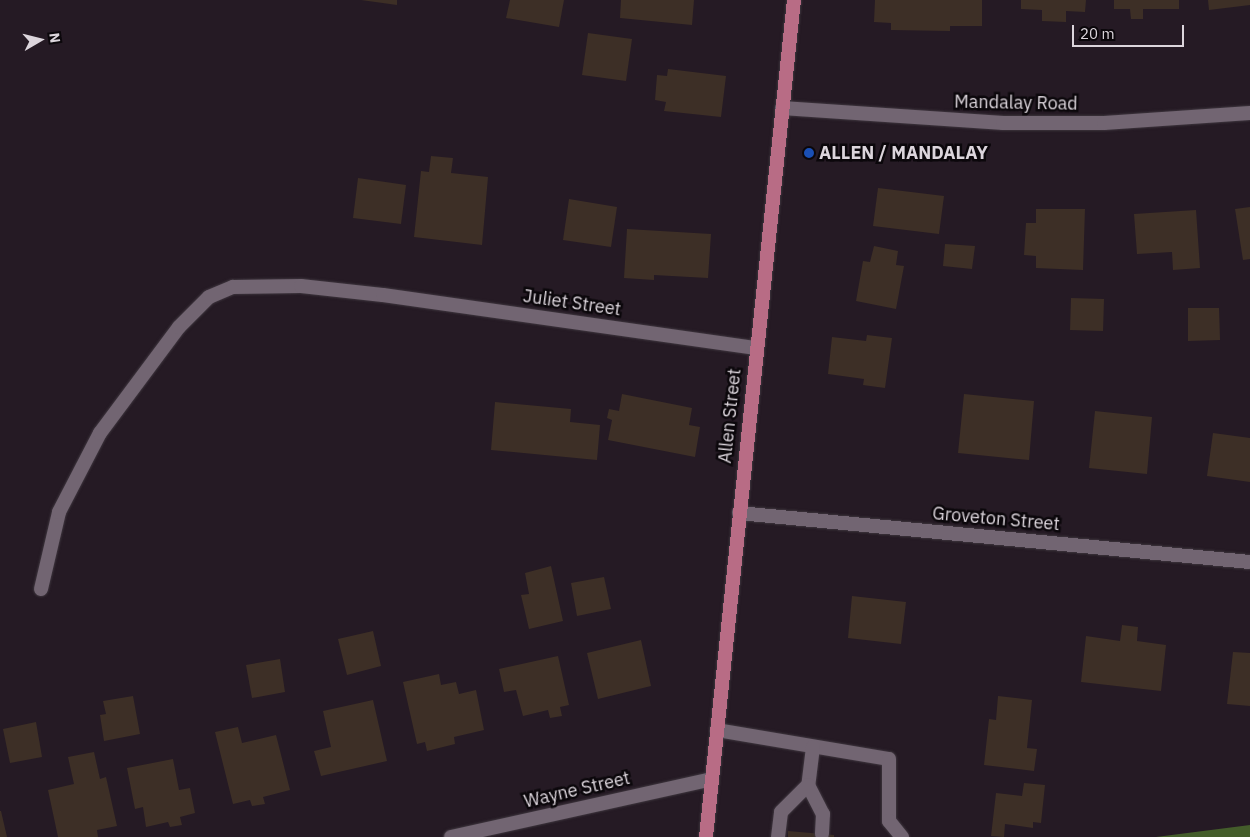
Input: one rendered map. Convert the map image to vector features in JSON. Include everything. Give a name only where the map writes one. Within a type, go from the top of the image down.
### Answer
[{"type":"main road","name":"Allen Street","points":[[706,837],[794,0]]},
{"type":"street","name":"Mandalay Road","points":[[782,108],[896,118],[1013,123],[1104,123],[1250,113]]},
{"type":"street","name":"Juliet Street","points":[[42,589],[59,512],[100,433],[179,326],[209,297],[233,288],[302,286],[756,348]]},
{"type":"street","name":"Groveton Street","points":[[739,514],[1250,562]]},
{"type":"street","points":[[717,730],[888,759],[889,820],[902,837]]},
{"type":"street","points":[[813,747],[808,785],[823,814],[822,834]]},
{"type":"street","name":"Wayne Street","points":[[451,837],[712,779]]},
{"type":"street","points":[[778,837],[781,812],[808,785]]},
{"type":"green space","points":[[1250,825],[1250,837],[1156,837]]},
{"type":"building","points":[[361,0],[397,0],[397,5]]},
{"type":"building","points":[[510,0],[564,0],[559,27],[506,18]]},
{"type":"building","points":[[621,0],[694,0],[692,25],[620,18]]},
{"type":"building","points":[[875,0],[982,0],[982,26],[950,26],[950,31],[891,30],[891,23],[874,22]]},
{"type":"building","points":[[1021,0],[1086,0],[1085,12],[1066,11],[1066,22],[1042,21],[1042,10],[1021,9]]},
{"type":"building","points":[[1114,0],[1179,0],[1179,9],[1143,9],[1143,19],[1131,19],[1130,9],[1114,9]]},
{"type":"building","points":[[1208,0],[1250,0],[1250,5],[1209,10]]},
{"type":"building","points":[[588,33],[632,39],[626,81],[582,75]]},
{"type":"building","points":[[668,69],[726,76],[721,117],[664,111],[666,102],[655,100],[657,75],[667,76]]},
{"type":"building","points":[[431,156],[453,158],[451,173],[488,177],[482,245],[414,237],[421,171],[429,172]]},
{"type":"building","points":[[358,178],[406,185],[401,224],[353,218]]},
{"type":"building","points":[[878,188],[944,196],[939,234],[873,226]]},
{"type":"building","points":[[569,199],[617,207],[611,247],[563,240]]},
{"type":"building","points":[[1250,207],[1250,259],[1243,260],[1235,209]]},
{"type":"building","points":[[1036,209],[1085,209],[1083,270],[1036,268],[1036,256],[1024,255],[1026,223],[1036,223]]},
{"type":"building","points":[[1196,210],[1200,268],[1173,270],[1172,252],[1137,254],[1134,214]]},
{"type":"building","points":[[627,229],[711,234],[708,278],[654,275],[654,280],[624,278]]},
{"type":"building","points":[[945,244],[975,246],[972,269],[943,266]]},
{"type":"building","points":[[874,246],[898,251],[896,265],[904,266],[896,309],[856,301],[863,261],[870,262]]},
{"type":"building","points":[[1071,298],[1104,299],[1103,331],[1070,330]]},
{"type":"building","points":[[1188,308],[1219,308],[1220,340],[1188,341]]},
{"type":"building","points":[[867,335],[892,338],[885,388],[863,385],[864,379],[828,374],[832,337],[866,341]]},
{"type":"building","points":[[622,394],[692,408],[689,425],[700,427],[695,457],[608,440],[612,420],[607,418],[609,409],[619,411]]},
{"type":"building","points":[[964,394],[1034,401],[1029,460],[958,453]]},
{"type":"building","points":[[495,402],[571,409],[570,422],[600,425],[597,460],[491,450]]},
{"type":"building","points":[[1095,411],[1152,417],[1147,474],[1089,468]]},
{"type":"building","points":[[1213,433],[1250,438],[1250,482],[1207,476]]},
{"type":"building","points":[[551,566],[563,621],[529,629],[521,595],[529,594],[525,573]]},
{"type":"building","points":[[604,577],[611,609],[577,616],[571,583]]},
{"type":"building","points":[[852,596],[906,602],[901,644],[848,638]]},
{"type":"building","points":[[1122,625],[1138,627],[1137,641],[1166,645],[1161,691],[1081,682],[1086,636],[1120,641]]},
{"type":"building","points":[[373,631],[381,666],[347,675],[338,639]]},
{"type":"building","points":[[641,640],[651,686],[598,699],[587,653]]},
{"type":"building","points":[[1233,652],[1250,653],[1250,706],[1227,704]]},
{"type":"building","points":[[558,656],[569,705],[560,707],[562,716],[550,718],[548,710],[523,716],[516,690],[504,692],[499,669]]},
{"type":"building","points":[[280,659],[285,692],[252,698],[246,665]]},
{"type":"building","points":[[439,674],[441,685],[456,682],[459,694],[476,690],[484,730],[454,737],[455,744],[427,751],[425,742],[417,744],[403,682]]},
{"type":"building","points":[[133,696],[140,734],[104,741],[100,715],[106,714],[103,701]]},
{"type":"building","points":[[998,696],[1032,700],[1027,748],[1037,749],[1034,771],[984,765],[989,719],[996,720]]},
{"type":"building","points":[[373,700],[387,761],[321,776],[314,751],[331,747],[323,711]]},
{"type":"building","points":[[36,722],[42,757],[10,763],[3,729]]},
{"type":"building","points":[[238,727],[242,743],[276,735],[290,790],[263,797],[265,804],[252,806],[250,800],[233,804],[215,732]]},
{"type":"building","points":[[94,752],[100,779],[106,777],[117,826],[97,830],[98,837],[58,837],[48,790],[74,784],[68,757]]},
{"type":"building","points":[[173,759],[179,790],[190,788],[195,813],[180,817],[182,825],[170,827],[168,822],[146,827],[143,807],[135,809],[127,768]]},
{"type":"building","points":[[1024,783],[1045,785],[1041,823],[1033,822],[1033,828],[1005,824],[1004,837],[991,836],[996,793],[1022,796]]},
{"type":"building","points":[[1,811],[7,837],[0,837]]},
{"type":"building","points":[[788,831],[834,835],[834,837],[788,837]]},
{"type":"place","name":"ALLEN / MANDALAY","points":[[809,153]]}]
